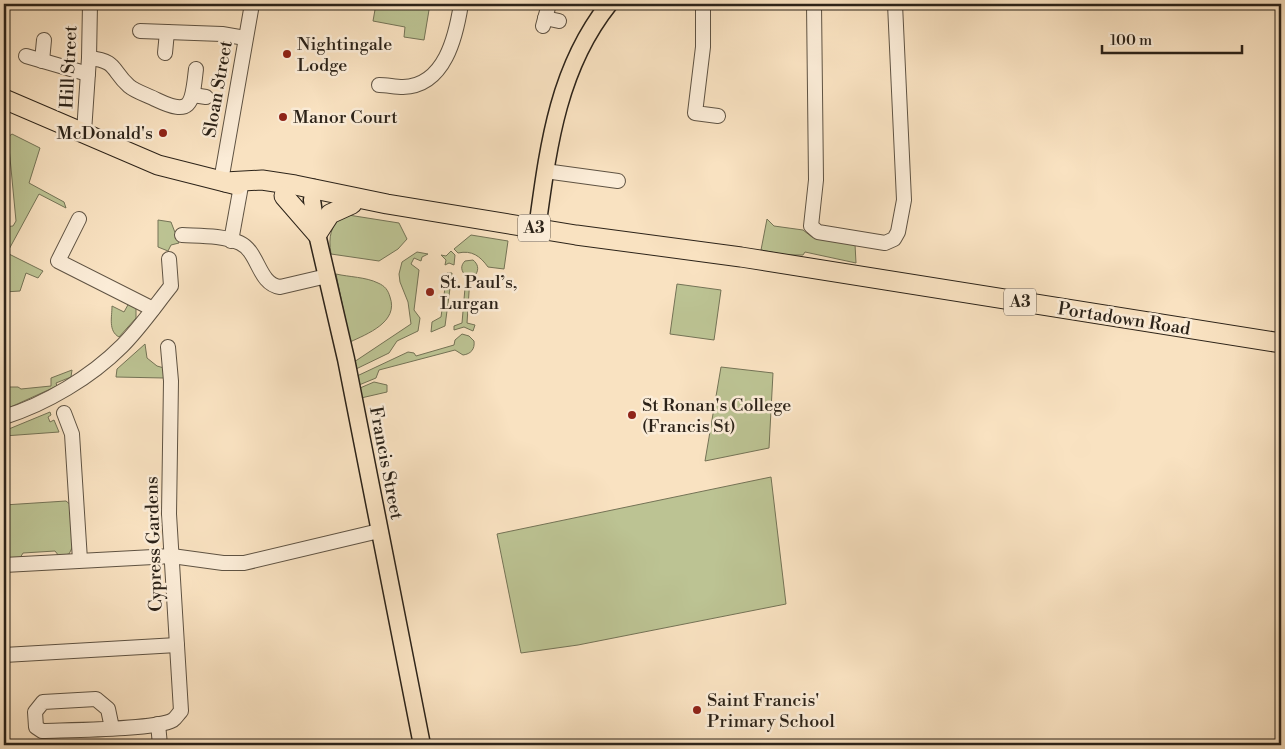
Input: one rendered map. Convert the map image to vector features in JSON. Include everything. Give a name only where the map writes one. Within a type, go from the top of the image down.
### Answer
[{"type":"highway","name":"A3","points":[[4,99],[158,165],[188,175],[284,196],[313,194],[387,204],[537,229]]},
{"type":"highway","name":"A3","points":[[229,183],[262,180],[352,204],[387,204]]},
{"type":"highway","points":[[284,196],[317,234],[330,214],[352,204]]},
{"type":"highway","name":"Portadown Road","points":[[537,229],[750,258],[1281,343]]},
{"type":"main road","points":[[537,229],[554,122],[574,60],[604,6]]},
{"type":"main road","name":"Francis Street","points":[[313,194],[317,234],[422,745]]},
{"type":"street","name":"Hill Street","points":[[84,132],[90,58],[90,4]]},
{"type":"street","name":"Sloan Street","points":[[231,241],[229,183],[245,38],[252,4]]},
{"type":"street","points":[[379,84],[404,87],[423,81],[439,68],[452,46],[461,4]]},
{"type":"street","points":[[549,4],[544,22],[559,22]]},
{"type":"street","points":[[703,4],[703,47],[695,113],[718,116]]},
{"type":"street","points":[[814,4],[816,180],[811,226],[818,232],[885,243],[894,239],[898,232],[904,200],[895,4]]},
{"type":"street","points":[[140,32],[222,34],[245,38]]},
{"type":"street","points":[[165,53],[166,32]]},
{"type":"street","points":[[42,61],[44,40]]},
{"type":"street","points":[[26,56],[88,74]]},
{"type":"street","points":[[90,58],[109,62],[129,86],[174,108],[185,106],[199,96],[196,69]]},
{"type":"street","points":[[545,171],[618,181]]},
{"type":"street","points":[[79,219],[58,261],[153,309]]},
{"type":"street","points":[[184,238],[240,243],[249,250],[268,282],[273,286],[280,287],[327,276]]},
{"type":"street","points":[[4,417],[45,400],[68,387],[113,354],[171,286],[169,259]]},
{"type":"street","name":"Cypress Gardens","points":[[158,724],[172,720],[181,711],[169,514],[171,381],[168,347]]},
{"type":"street","points":[[64,413],[72,434],[80,560]]},
{"type":"street","points":[[4,565],[172,556],[223,563],[244,563],[379,531]]},
{"type":"street","points":[[4,655],[177,645]]},
{"type":"street","points":[[112,728],[108,709],[96,699],[43,702],[36,712],[36,727],[42,731],[112,728],[158,724],[160,745]]},
{"type":"green space","points":[[376,4],[430,4],[424,40],[404,37],[405,27],[373,21]]},
{"type":"green space","points":[[12,134],[40,148],[29,183],[64,202],[66,208],[39,194],[7,253],[43,271],[38,278],[26,273],[20,291],[4,292],[4,227],[13,226],[16,221],[8,137]]},
{"type":"green space","points":[[342,214],[399,223],[407,239],[398,249],[379,261],[331,254],[331,232]]},
{"type":"green space","points":[[767,219],[774,226],[803,230],[812,237],[855,244],[856,263],[805,252],[803,255],[786,255],[761,250]]},
{"type":"green space","points":[[158,220],[171,222],[179,243],[171,245],[168,251],[158,247]]},
{"type":"green space","points":[[471,235],[508,241],[504,269],[488,267],[472,253],[458,253],[454,249]]},
{"type":"green space","points":[[451,251],[455,255],[454,265],[449,263],[445,265],[446,260],[441,255],[446,256]]},
{"type":"green space","points":[[417,252],[428,254],[422,257],[421,261],[414,258],[411,264],[419,270],[414,310],[420,318],[418,331],[397,341],[389,353],[356,369],[354,362],[411,324],[408,302],[399,274],[402,262]]},
{"type":"green space","points":[[473,260],[478,268],[476,274],[470,277],[467,323],[475,325],[473,331],[464,327],[454,330],[454,326],[462,323],[466,276],[462,270],[463,263]]},
{"type":"green space","points":[[447,273],[452,273],[445,326],[431,332],[432,322],[441,317]]},
{"type":"green space","points":[[336,274],[363,278],[383,285],[388,292],[392,306],[386,320],[380,326],[350,342]]},
{"type":"green space","points":[[677,284],[721,290],[714,340],[670,334]]},
{"type":"green space","points":[[129,303],[136,308],[136,318],[119,337],[112,327],[112,306],[124,312]]},
{"type":"green space","points":[[462,334],[469,336],[474,341],[473,349],[468,354],[463,355],[455,350],[379,370],[376,378],[359,385],[357,376],[408,352],[414,353],[416,356],[454,345],[455,340]]},
{"type":"green space","points":[[145,344],[147,358],[157,366],[164,368],[164,378],[116,377],[117,369]]},
{"type":"green space","points":[[721,367],[773,373],[769,448],[705,461]]},
{"type":"green space","points":[[72,370],[71,377],[56,383],[57,386],[4,410],[4,387],[18,387],[21,389],[51,386],[51,378]]},
{"type":"green space","points":[[374,382],[387,385],[387,392],[361,398],[360,388]]},
{"type":"green space","points":[[50,412],[51,415],[48,417],[50,422],[54,420],[59,432],[4,436],[4,431]]},
{"type":"green space","points":[[771,477],[786,604],[578,645],[521,653],[497,534]]},
{"type":"green space","points":[[66,501],[72,506],[73,546],[69,554],[59,556],[55,551],[23,553],[20,558],[4,559],[4,505]]},
{"type":"place","name":"Nightingale Lodge","points":[[287,54]]},
{"type":"place","name":"Manor Court","points":[[283,117]]},
{"type":"place","name":"McDonald's","points":[[163,133]]},
{"type":"place","name":"St. Paul’s, Lurgan","points":[[430,292]]},
{"type":"place","name":"St Ronan's College (Francis St)","points":[[632,415]]},
{"type":"place","name":"Saint Francis' Primary School","points":[[697,710]]}]
